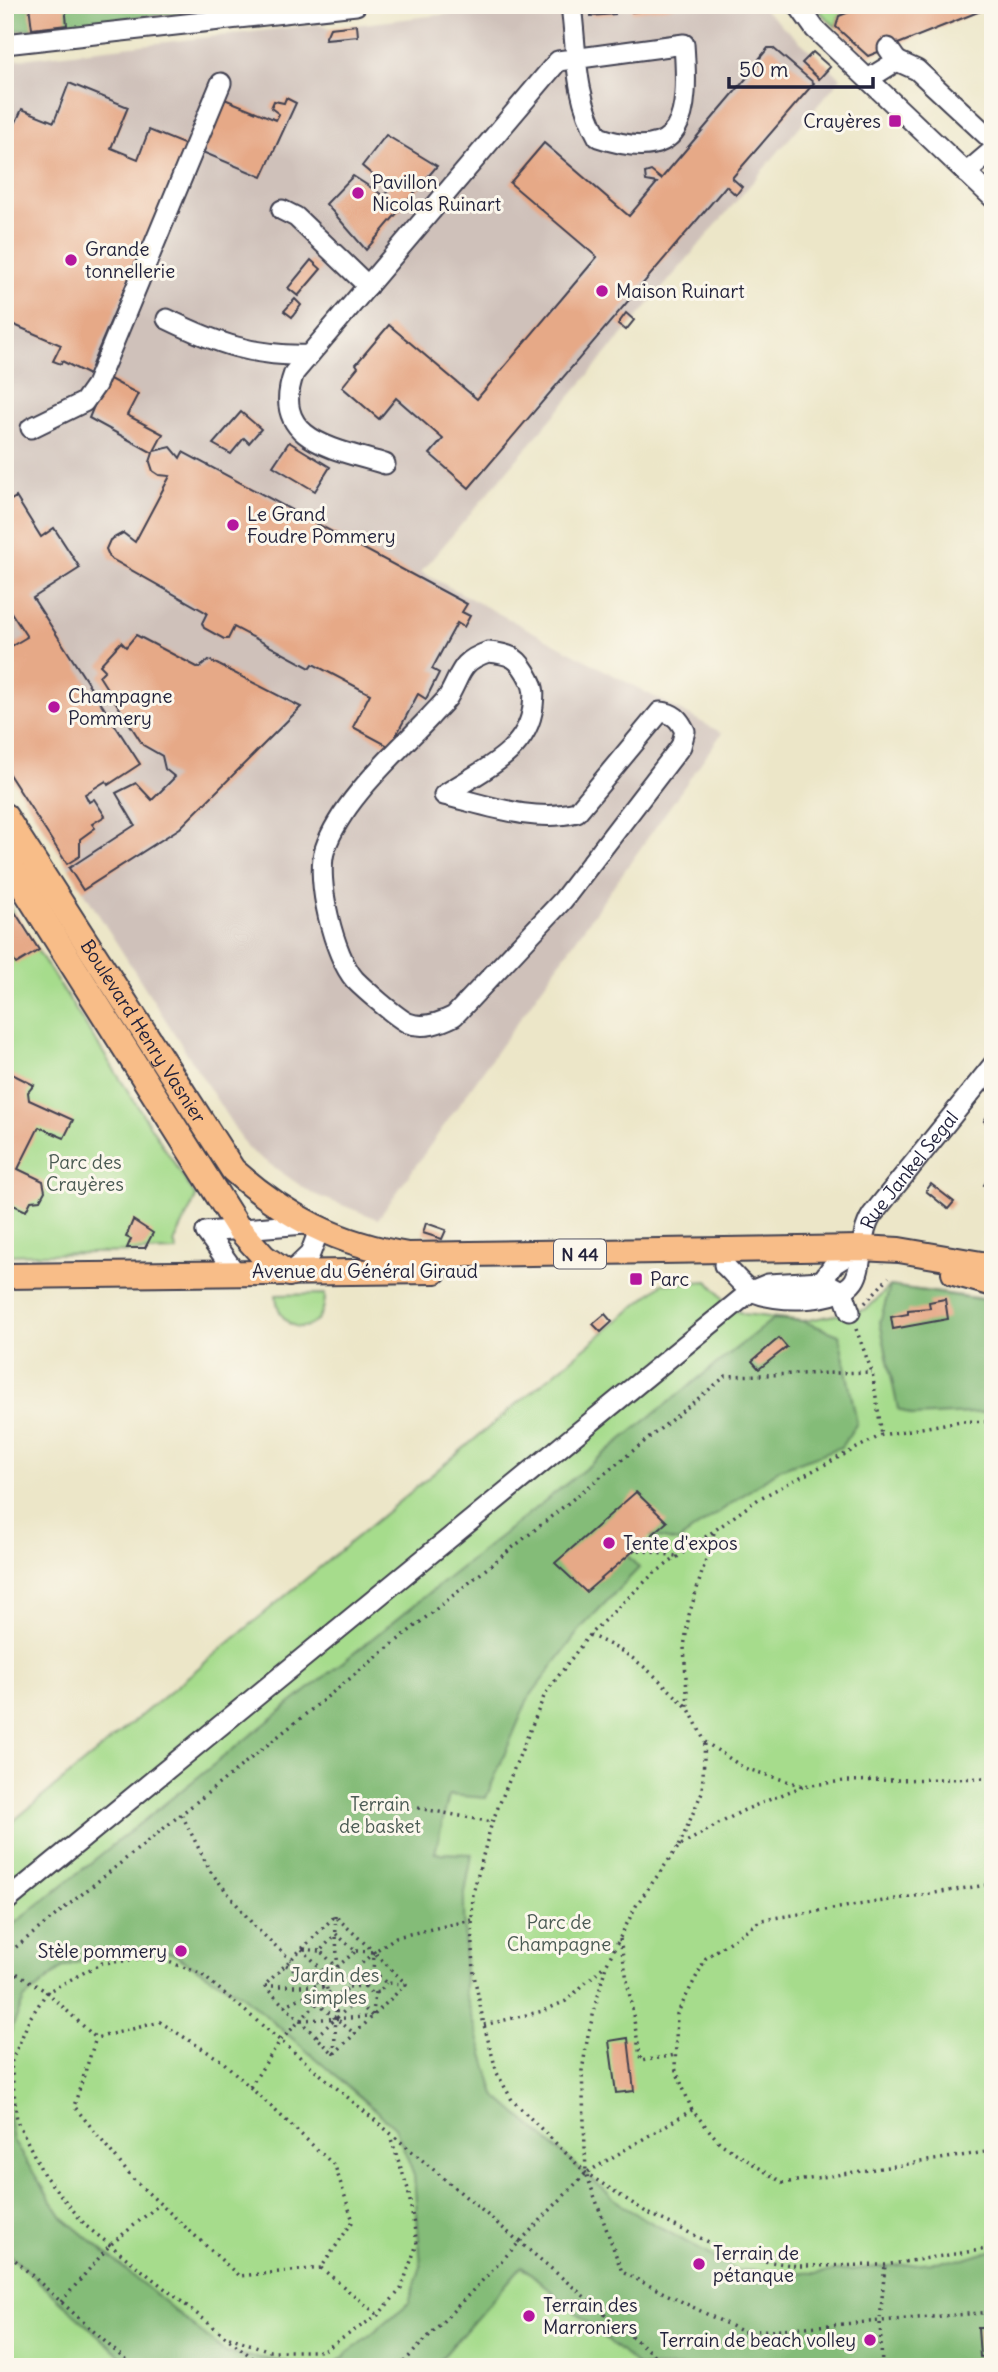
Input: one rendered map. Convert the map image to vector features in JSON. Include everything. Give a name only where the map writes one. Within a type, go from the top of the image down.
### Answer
[{"type":"main road","name":"Boulevard Henry Vasnier","points":[[5,817],[233,1170],[251,1186],[312,1227]]},
{"type":"main road","name":"Boulevard Henry Vasnier","points":[[5,858],[239,1229],[264,1257],[289,1274]]},
{"type":"main road","name":"Avenue du Général Giraud","points":[[312,1227],[375,1250],[437,1257],[842,1279],[894,1250],[993,1266]]},
{"type":"main road","name":"N 44","points":[[842,1279],[893,1264],[953,1273],[993,1284]]},
{"type":"main road","name":"Avenue du Général Giraud","points":[[5,1276],[235,1272],[289,1274],[724,1265],[842,1279]]},
{"type":"street","points":[[5,44],[356,5]]},
{"type":"street","points":[[385,464],[316,443],[299,428],[288,407],[288,389],[294,373],[558,61],[576,57],[684,44],[686,102],[682,120],[670,137],[648,145],[627,147],[598,137],[584,113],[576,57],[571,5]]},
{"type":"street","points":[[798,5],[815,29],[993,198]]},
{"type":"street","points":[[867,79],[892,55],[917,71],[993,141]]},
{"type":"street","points":[[31,428],[84,402],[96,385],[221,83]]},
{"type":"street","points":[[966,173],[993,150]]},
{"type":"street","points":[[282,210],[296,217],[368,286]]},
{"type":"street","points":[[167,319],[218,344],[275,356],[309,355]]},
{"type":"street","points":[[488,653],[509,654],[521,661],[535,689],[526,735],[513,750],[444,795],[510,811],[558,817],[577,812],[656,715],[670,713],[680,720],[685,731],[681,746],[563,900],[454,1016],[437,1025],[408,1023],[353,978],[327,918],[322,880],[324,851],[335,824],[387,761],[447,698],[459,672],[471,658],[488,653]]},
{"type":"street","name":"Rue Jankel Segal","points":[[842,1279],[863,1229],[872,1215],[993,1065]]},
{"type":"street","points":[[235,1272],[206,1232],[312,1227],[310,1254],[289,1274]]},
{"type":"street","points":[[5,1902],[751,1291],[724,1265]]},
{"type":"street","name":"Avenue du Général Giraud","points":[[751,1291],[774,1298],[813,1298],[842,1279]]},
{"type":"path","points":[[842,1279],[866,1303],[889,1277]]},
{"type":"path","points":[[842,1279],[872,1371],[882,1435]]},
{"type":"path","points":[[5,1956],[726,1376],[872,1371]]},
{"type":"path","points":[[993,1422],[961,1421],[882,1435],[760,1498],[652,1575],[589,1635],[545,1694],[492,1822],[473,1893],[472,1920],[474,1975],[484,2025],[497,2073],[512,2100],[586,2173],[646,2213],[742,2258],[799,2266],[885,2265],[993,2248]]},
{"type":"path","points":[[688,1707],[684,1647],[689,1615],[714,1531]]},
{"type":"path","points":[[632,1549],[678,1557]]},
{"type":"path","points":[[589,1635],[624,1650],[648,1667],[688,1707],[705,1742],[702,1792],[679,1846],[637,1904],[606,1965],[582,2071],[586,2173],[622,2272],[743,2332],[993,2312]]},
{"type":"path","points":[[705,1742],[744,1768],[803,1786]]},
{"type":"path","points":[[679,1846],[742,1811],[803,1786],[858,1781],[993,1778]]},
{"type":"path","points":[[418,1808],[492,1822]]},
{"type":"path","points":[[181,1814],[210,1871],[255,1927],[291,1960]]},
{"type":"path","points":[[993,1884],[761,1920],[706,1958],[677,2014],[676,2055],[676,2068],[692,2110],[720,2143],[783,2183],[993,2151]]},
{"type":"path","points":[[335,1916],[338,1976]]},
{"type":"path","points":[[264,1986],[335,1916]]},
{"type":"path","points":[[335,1916],[406,1984]]},
{"type":"path","points":[[373,2017],[347,1989],[347,1977],[374,1952],[396,1937],[472,1920]]},
{"type":"path","points":[[336,1934],[356,1951],[374,1952]]},
{"type":"path","points":[[320,1951],[336,1934]]},
{"type":"path","points":[[620,1937],[641,2061],[676,2055]]},
{"type":"path","points":[[302,1949],[320,1951],[337,1968]]},
{"type":"path","points":[[302,1949],[331,1979]]},
{"type":"path","points":[[337,1968],[356,1951]]},
{"type":"path","points":[[365,1986],[373,1975],[374,1952]]},
{"type":"path","points":[[264,2367],[86,2225],[44,2175],[17,2121],[11,2063],[30,2018],[47,1992],[102,1963],[157,1958],[200,1973],[518,2244],[668,2367]]},
{"type":"path","points":[[286,1965],[326,1986],[328,1992],[337,1997]]},
{"type":"path","points":[[484,2025],[543,2011],[566,2001],[606,1965]]},
{"type":"path","points":[[5,1966],[47,1992],[96,2038]]},
{"type":"path","points":[[373,1975],[379,1976],[386,1983],[406,1984]]},
{"type":"path","points":[[284,2006],[326,1986],[331,1979],[338,1976],[347,1977]]},
{"type":"path","points":[[334,2054],[337,1997],[347,1989],[365,1986],[379,1992],[386,1983]]},
{"type":"path","points":[[334,2054],[406,1984]]},
{"type":"path","points":[[264,1986],[326,1986]]},
{"type":"path","points":[[264,1986],[334,2054]]},
{"type":"path","points":[[250,2087],[280,2041],[328,1992]]},
{"type":"path","points":[[373,2017],[375,1992]]},
{"type":"path","points":[[316,2036],[356,2001]]},
{"type":"path","points":[[317,2003],[355,2034]]},
{"type":"path","points":[[299,2020],[373,2017]]},
{"type":"path","points":[[96,2038],[160,2022],[222,2061],[335,2166],[353,2221],[321,2268]]},
{"type":"path","points":[[96,2038],[74,2106],[132,2179],[239,2276],[321,2268],[378,2315]]},
{"type":"path","points":[[399,2367],[586,2173],[692,2110]]},
{"type":"path","points":[[225,2336],[270,2351],[323,2351],[378,2315],[401,2289],[417,2244],[408,2189],[389,2134]]},
{"type":"path","points":[[61,2302],[110,2245],[160,2204]]},
{"type":"path","points":[[5,2251],[133,2367]]},
{"type":"path","points":[[883,2367],[880,2321],[885,2265]]},
{"type":"shaded area","name":"Champagne Pommery","points":[[521,5],[759,5],[841,78],[421,572],[722,733],[378,1219],[311,1193],[248,1149],[5,768],[5,61],[319,24],[330,28]]},
{"type":"green space","points":[[5,5],[249,5],[5,32]]},
{"type":"green space","points":[[819,5],[866,5],[839,16],[836,27],[818,10]]},
{"type":"green space","name":"Parc des Crayères","points":[[5,900],[196,1197],[174,1243],[177,1251],[5,1255]]},
{"type":"green space","name":"Parc de Champagne","points":[[708,1281],[731,1308],[744,1314],[803,1321],[867,1309],[890,1286],[993,1300],[993,2367],[5,2367],[5,1828],[662,1284]]},
{"type":"green space","points":[[890,1286],[993,1301],[993,1412],[913,1416],[898,1409],[880,1322]]},
{"type":"green space","points":[[325,1294],[318,1318],[311,1325],[302,1327],[285,1319],[279,1309],[276,1295]]},
{"type":"green space","points":[[773,1319],[803,1321],[839,1335],[857,1423],[841,1447],[780,1469],[677,1542],[649,1536],[627,1555],[639,1568],[582,1627],[528,1699],[486,1798],[449,1795],[435,1853],[472,1854],[464,1899],[465,1992],[495,2095],[624,2207],[736,2270],[816,2273],[965,2259],[993,2250],[993,2367],[639,2367],[522,2266],[434,2367],[331,2367],[409,2303],[421,2266],[414,2176],[395,2127],[243,1996],[171,1953],[124,1947],[63,1967],[24,1999],[5,2046],[5,1931]]},
{"type":"green space","points":[[5,2091],[13,2141],[62,2217],[226,2353],[319,2367],[133,2367],[5,2251]]},
{"type":"building","points":[[29,5],[65,5],[67,25],[32,29]]},
{"type":"building","points":[[591,5],[614,5],[615,14],[591,16]]},
{"type":"building","points":[[631,5],[674,5],[674,7],[632,12]]},
{"type":"building","points":[[866,5],[993,6],[868,56],[836,27],[839,16]]},
{"type":"building","points":[[546,6],[546,12],[517,15],[517,9]]},
{"type":"building","points":[[357,25],[358,36],[325,39],[330,28]]},
{"type":"building","name":"Maison Ruinart","points":[[768,48],[773,48],[814,83],[732,178],[742,187],[736,195],[726,186],[469,488],[430,454],[443,439],[396,398],[379,419],[342,387],[358,367],[356,364],[389,325],[477,399],[597,257],[510,183],[544,143],[629,216],[657,183],[646,181],[645,173],[651,171],[661,179],[761,61],[759,59]]},
{"type":"building","points":[[813,52],[830,67],[819,79],[802,63]]},
{"type":"building","name":"Grande tonnellerie","points":[[69,83],[128,107],[111,148],[138,159],[149,130],[186,145],[91,367],[94,368],[91,376],[62,361],[61,364],[53,361],[61,345],[5,321],[5,118],[16,122],[22,109],[54,122]]},
{"type":"building","points":[[222,98],[276,120],[279,114],[271,108],[274,101],[284,103],[286,98],[296,103],[262,177],[200,151]]},
{"type":"building","name":"Pavillon Nicolas Ruinart","points":[[386,135],[437,166],[366,250],[326,204],[353,176],[384,196],[389,189],[362,166]]},
{"type":"building","points":[[311,260],[321,269],[298,296],[288,288]]},
{"type":"building","points":[[295,299],[301,305],[292,317],[284,311]]},
{"type":"building","points":[[626,313],[634,320],[626,330],[618,324]]},
{"type":"building","points":[[106,377],[138,394],[127,415],[163,434],[154,451],[171,447],[180,458],[183,452],[467,604],[462,612],[470,616],[464,627],[457,623],[432,669],[439,673],[426,699],[418,694],[390,747],[353,727],[370,694],[313,664],[310,668],[234,627],[228,639],[224,639],[204,628],[202,623],[207,613],[110,558],[106,549],[110,540],[123,533],[135,542],[170,476],[159,475],[153,471],[150,462],[153,453],[89,418]]},
{"type":"building","points":[[241,412],[261,429],[249,443],[244,438],[231,454],[213,444]]},
{"type":"building","points":[[289,442],[330,467],[315,491],[273,466]]},
{"type":"building","name":"Champagne Pommery","points":[[16,497],[41,537],[54,528],[80,568],[33,598],[140,764],[108,785],[106,781],[85,794],[89,802],[94,799],[105,816],[92,824],[95,828],[80,839],[80,856],[67,864],[5,768],[5,650],[27,637],[5,603],[5,504]]},
{"type":"building","points":[[136,635],[199,668],[209,660],[301,707],[180,828],[83,890],[69,868],[135,825],[116,793],[136,783],[152,800],[175,777],[165,769],[162,756],[143,745],[99,676],[105,670],[100,665],[121,642],[126,647]]},
{"type":"building","points":[[15,912],[39,950],[16,964],[5,947],[5,918]]},
{"type":"building","points":[[12,1074],[34,1085],[28,1092],[29,1100],[73,1120],[64,1138],[39,1127],[18,1169],[43,1181],[45,1191],[40,1200],[31,1201],[26,1211],[5,1201],[5,1083]]},
{"type":"building","points":[[993,1107],[993,1128],[984,1121]]},
{"type":"building","points":[[993,1171],[993,1191],[984,1185]]},
{"type":"building","points":[[931,1184],[954,1202],[948,1209],[926,1191]]},
{"type":"building","points":[[133,1220],[153,1233],[145,1248],[127,1248],[131,1239],[126,1237]]},
{"type":"building","points":[[426,1223],[446,1230],[442,1239],[423,1233]]},
{"type":"building","points":[[945,1299],[948,1319],[893,1329],[891,1317],[908,1314],[908,1310],[930,1308],[929,1302]]},
{"type":"building","points":[[605,1314],[612,1322],[601,1332],[593,1324]]},
{"type":"building","points":[[779,1338],[787,1347],[759,1369],[752,1361]]},
{"type":"building","name":"Tente d'expos","points":[[636,1492],[667,1522],[586,1592],[555,1563]]},
{"type":"building","points":[[628,2038],[634,2091],[616,2093],[609,2041]]},
{"type":"building","points":[[978,2328],[993,2328],[993,2356],[980,2357]]},
{"type":"place","name":"Crayères","points":[[895,121]]},
{"type":"place","name":"Pavillon Nicolas Ruinart","points":[[358,193]]},
{"type":"place","name":"Grande tonnellerie","points":[[71,260]]},
{"type":"place","name":"Maison Ruinart","points":[[602,291]]},
{"type":"place","name":"Le Grand Foudre Pommery","points":[[233,525]]},
{"type":"place","name":"Champagne Pommery","points":[[54,707]]},
{"type":"place","name":"Parc","points":[[636,1279]]},
{"type":"place","name":"Tente d'expos","points":[[609,1543]]},
{"type":"place","name":"Stèle pommery","points":[[181,1951]]},
{"type":"place","name":"Terrain de pétanque","points":[[699,2264]]},
{"type":"place","name":"Terrain des Marroniers","points":[[529,2316]]},
{"type":"place","name":"Terrain de beach volley","points":[[870,2340]]},
{"type":"park label","name":"Terrain de basket","points":[[380,1815]]},
{"type":"park label","name":"Jardin des simples","points":[[335,1986]]}]
